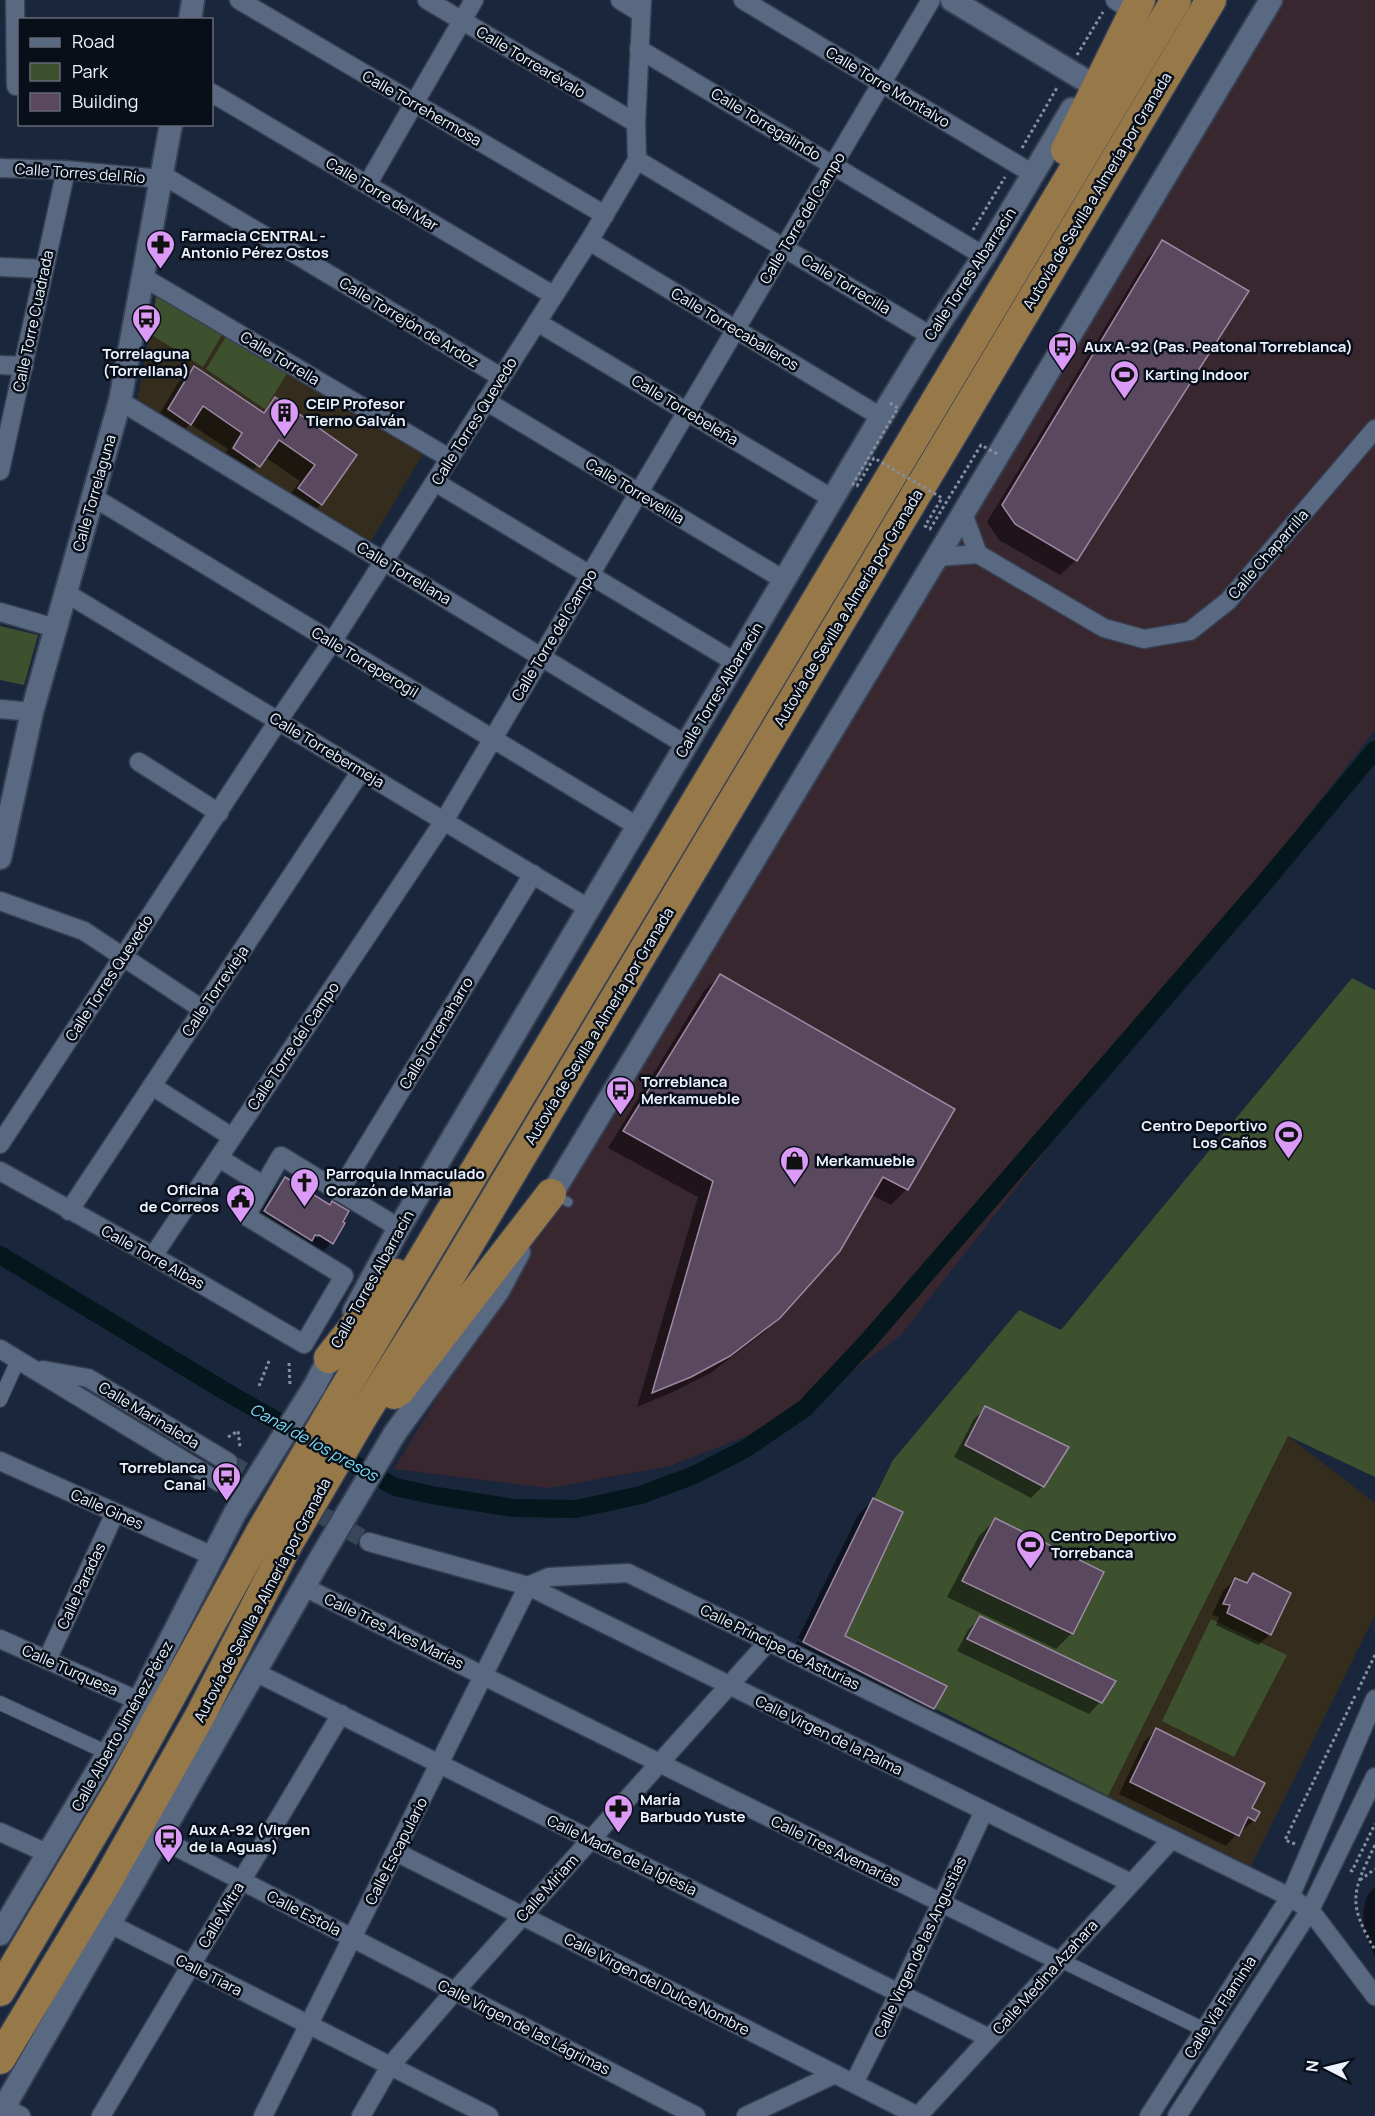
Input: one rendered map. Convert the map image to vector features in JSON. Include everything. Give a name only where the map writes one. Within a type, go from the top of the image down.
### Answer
[{"type":"highway","name":"Autovía de Sevilla a Almería por Granada","points":[[0,2059],[105,1883],[201,1714],[274,1539],[339,1400],[1176,0]]},
{"type":"highway","name":"Autovía de Sevilla a Almería por Granada","points":[[339,1400],[439,1294],[1211,0]]},
{"type":"highway","points":[[1013,272],[1131,2]]},
{"type":"highway","points":[[316,1351],[470,1180]]},
{"type":"highway","points":[[339,1400],[399,1391],[560,1198]]},
{"type":"highway","name":"Autovía de Sevilla a Almería por Granada","points":[[0,1991],[121,1786],[274,1539]]},
{"type":"street","points":[[12,86],[15,0]]},
{"type":"street","points":[[190,18],[193,0]]},
{"type":"street","name":"Calle Torrehermosa","points":[[239,0],[604,215]]},
{"type":"street","name":"Calle Torrearévalo","points":[[427,0],[636,123]]},
{"type":"street","points":[[367,185],[474,0]]},
{"type":"street","points":[[620,0],[642,6],[636,123],[637,160]]},
{"type":"street","name":"Calle Torre Montalvo","points":[[743,0],[1033,174]]},
{"type":"street","name":"Calle Torre del Campo","points":[[153,1256],[444,821],[931,0]]},
{"type":"street","points":[[952,0],[1088,82]]},
{"type":"street","points":[[8,2112],[110,1924],[320,1559],[395,1434],[498,1291],[560,1198],[963,513],[1271,0]]},
{"type":"street","name":"Calle Torres Albarracín","points":[[235,1514],[339,1400],[316,1351],[399,1228],[885,410],[984,256],[1088,82],[1131,2]]},
{"type":"street","name":"Calle Torregalindo","points":[[639,50],[984,256]]},
{"type":"street","name":"Calle Torre del Mar","points":[[213,94],[553,295]]},
{"type":"street","name":"Calle Torrelaguna","points":[[0,858],[32,712],[120,401],[171,126]]},
{"type":"street","name":"Calle Torres Quevedo","points":[[0,1144],[332,642],[589,241],[637,160]]},
{"type":"street","name":"Calle Torrecilla","points":[[637,160],[931,336]]},
{"type":"street","name":"Calle Torres del Río","points":[[0,168],[161,177]]},
{"type":"street","name":"Calle Torre Cuadrada","points":[[1,466],[66,170]]},
{"type":"street","name":"Calle Torrejón de Ardoz","points":[[161,177],[501,377]]},
{"type":"street","name":"Calle Torrecaballeros","points":[[589,241],[736,329],[885,410]]},
{"type":"street","points":[[0,267],[44,269]]},
{"type":"street","name":"Calle Torrella","points":[[143,277],[449,458]]},
{"type":"street","name":"Calle Torrebeleña","points":[[537,322],[833,499]]},
{"type":"street","points":[[0,365],[24,366]]},
{"type":"street","name":"Calle Torrellana","points":[[120,401],[686,745]]},
{"type":"street","name":"Calle Torrevelilla","points":[[486,402],[784,580]]},
{"type":"street","name":"Calle Chaparrilla","points":[[978,554],[1104,628],[1144,639],[1190,631],[1228,601],[1375,429]]},
{"type":"street","points":[[435,482],[735,662]]},
{"type":"street","name":"Calle Torreperogil","points":[[93,497],[637,826]]},
{"type":"street","points":[[937,557],[978,554],[963,513]]},
{"type":"street","name":"Calle Torrebermeja","points":[[66,593],[588,908]]},
{"type":"street","points":[[0,612],[55,628]]},
{"type":"street","points":[[0,709],[32,712]]},
{"type":"street","points":[[139,762],[219,813]]},
{"type":"street","name":"Calle Torrevieja","points":[[69,1211],[360,771]]},
{"type":"street","name":"Calle Torrenaharro","points":[[339,1192],[533,874]]},
{"type":"street","points":[[0,900],[84,931],[202,1010]]},
{"type":"street","points":[[152,1086],[232,1137]]},
{"type":"street","points":[[316,1351],[344,1276],[246,1216],[281,1156],[399,1228]]},
{"type":"street","points":[[219,1158],[263,1185]]},
{"type":"street","name":"Calle Torre Albas","points":[[0,1172],[153,1256],[316,1351]]},
{"type":"street","name":"Calle Marinaleda","points":[[0,1349],[219,1482]]},
{"type":"street","points":[[0,1400],[25,1364]]},
{"type":"street","name":"Calle Marinaleda","points":[[25,1364],[88,1378],[228,1462]]},
{"type":"street","name":"Calle Gines","points":[[0,1461],[213,1556]]},
{"type":"street","name":"Calle Paradas","points":[[47,1660],[115,1513]]},
{"type":"street","name":"Calle Alberto Jiménez Pérez","points":[[0,1934],[139,1701],[235,1514]]},
{"type":"street","points":[[369,1542],[528,1586]]},
{"type":"street","name":"Calle Príncipe de Asturias","points":[[528,1586],[549,1576],[627,1573],[769,1641],[1290,1897],[1310,1910],[1375,1996]]},
{"type":"street","name":"Calle Escapulario","points":[[265,2115],[528,1586]]},
{"type":"street","name":"Calle Virgen de la Palma","points":[[528,1586],[1131,1883]]},
{"type":"street","name":"Calle Tres Aves Marías","points":[[304,1587],[484,1675]]},
{"type":"street","name":"Calle Turquesa","points":[[0,1639],[139,1701]]},
{"type":"street","name":"Calle Miriam","points":[[361,2116],[390,2066],[454,1991],[769,1641]]},
{"type":"street","name":"Calle Madre de la Iglesia","points":[[255,1672],[989,2038]]},
{"type":"street","name":"Calle Tres Avemarías","points":[[484,1675],[1060,1960]]},
{"type":"street","name":"Calle Vía Flaminia","points":[[1149,2116],[1290,1897],[1375,1699]]},
{"type":"street","points":[[0,1703],[108,1753]]},
{"type":"street","name":"Calle Mitra","points":[[101,2116],[341,1714]]},
{"type":"street","name":"Calle Vía Flaminia","points":[[1177,2116],[1310,1910],[1375,1777]]},
{"type":"street","name":"Calle Virgen de las Angustias","points":[[854,2083],[984,1811]]},
{"type":"street","points":[[0,1832],[49,1854]]},
{"type":"street","name":"Calle Estola","points":[[159,1838],[352,1938]]},
{"type":"street","name":"Calle Medina Azahara","points":[[918,2116],[1172,1839]]},
{"type":"street","name":"Calle Virgen del Dulce Nombre","points":[[396,1852],[918,2116]]},
{"type":"street","name":"Calle Tiara","points":[[110,1924],[489,2116]]},
{"type":"street","name":"Calle Virgen de las Lágrimas","points":[[352,1938],[696,2116]]},
{"type":"street","points":[[1060,1960],[1205,2030]]},
{"type":"street","points":[[746,2116],[835,2074]]},
{"type":"path","points":[[885,410],[898,408],[853,484],[857,486],[874,458],[942,498],[925,526],[930,529],[981,445],[999,455]]},
{"type":"path","points":[[259,1386],[268,1360]]},
{"type":"path","points":[[289,1363],[290,1386]]},
{"type":"path","points":[[228,1437],[238,1431],[240,1446]]},
{"type":"path","points":[[1286,1840],[1375,1655]]},
{"type":"path","points":[[1352,1871],[1375,1824]]},
{"type":"path","points":[[1375,1845],[1358,1881],[1355,1904],[1356,1913],[1375,1950]]},
{"type":"path","points":[[1358,1881],[1375,1869]]},
{"type":"shaded area","points":[[1278,0],[1375,0],[1375,730],[900,1336],[780,1423],[670,1466],[549,1488],[394,1469]]},
{"type":"shaded area","points":[[157,292],[424,452],[370,543],[137,403]]},
{"type":"shaded area","points":[[1288,1436],[1375,1503],[1375,1615],[1251,1866],[1108,1796]]},
{"type":"green space","points":[[157,292],[223,333],[203,367],[150,334]]},
{"type":"green space","points":[[227,335],[288,372],[265,409],[206,369]]},
{"type":"green space","points":[[0,626],[38,635],[24,685],[0,680]]},
{"type":"green space","name":"Centro Deportivo Torrebanca","points":[[1352,978],[1375,990],[1375,1477],[1288,1436],[1108,1796],[803,1642],[893,1460],[1019,1310],[1061,1330]]},
{"type":"green space","points":[[1211,1619],[1287,1655],[1234,1757],[1162,1721]]},
{"type":"building","points":[[1162,240],[1249,291],[1077,561],[1015,524],[1002,505]]},
{"type":"building","name":"CEIP Profesor Tierno Galván","points":[[194,366],[264,413],[275,397],[357,455],[322,505],[298,488],[315,465],[279,440],[260,467],[233,448],[242,433],[203,406],[191,425],[168,409]]},
{"type":"building","name":"Merkamueble","points":[[720,974],[955,1109],[908,1190],[883,1177],[840,1251],[780,1318],[730,1356],[691,1377],[652,1393],[713,1181],[623,1131]]},
{"type":"building","name":"Parroquia Inmaculado Corazón de Maria","points":[[285,1177],[330,1205],[332,1201],[349,1211],[333,1244],[319,1235],[315,1235],[312,1241],[264,1211]]},
{"type":"building","points":[[985,1406],[1069,1447],[1044,1487],[965,1445]]},
{"type":"building","points":[[873,1498],[903,1512],[845,1636],[947,1686],[934,1709],[803,1642]]},
{"type":"building","points":[[995,1518],[1104,1572],[1073,1634],[962,1581]]},
{"type":"building","points":[[1253,1573],[1291,1593],[1271,1635],[1227,1613],[1230,1605],[1223,1604],[1235,1578],[1247,1583]]},
{"type":"building","points":[[980,1616],[1116,1681],[1102,1703],[967,1639]]},
{"type":"building","points":[[1156,1728],[1265,1783],[1252,1808],[1260,1812],[1255,1821],[1248,1817],[1239,1836],[1130,1782]]},
{"type":"waterway","name":"Canal de los presos","points":[[0,1255],[233,1396],[395,1487],[514,1508],[576,1509],[641,1495],[694,1475],[745,1449],[805,1408],[867,1342],[1260,888],[1375,750]]},
{"type":"tunnel","points":[[228,1462],[369,1542]]},
{"type":"place","name":"Farmacia CENTRAL - Antonio Pérez Ostos","points":[[160,270]]},
{"type":"place","name":"Torrelaguna (Torrellana)","points":[[146,344]]},
{"type":"place","name":"Aux A-92 (Pas. Peatonal Torreblanca)","points":[[1063,372]]},
{"type":"place","name":"Karting Indoor","points":[[1124,400]]},
{"type":"place","name":"CEIP Profesor Tierno Galván","points":[[285,438]]},
{"type":"place","name":"Torreblanca Merkamueble","points":[[620,1116]]},
{"type":"place","name":"Centro Deportivo Los Caños","points":[[1288,1160]]},
{"type":"place","name":"Merkamueble","points":[[795,1186]]},
{"type":"place","name":"Parroquia Inmaculado Corazón de Maria","points":[[305,1208]]},
{"type":"place","name":"Oficina de Correos","points":[[240,1224]]},
{"type":"place","name":"Torreblanca Canal","points":[[227,1502]]},
{"type":"place","name":"Centro Deportivo Torrebanca","points":[[1030,1570]]},
{"type":"place","name":"María Barbudo Yuste","points":[[619,1834]]},
{"type":"place","name":"Aux A-92 (Virgen de la Aguas)","points":[[168,1864]]}]
